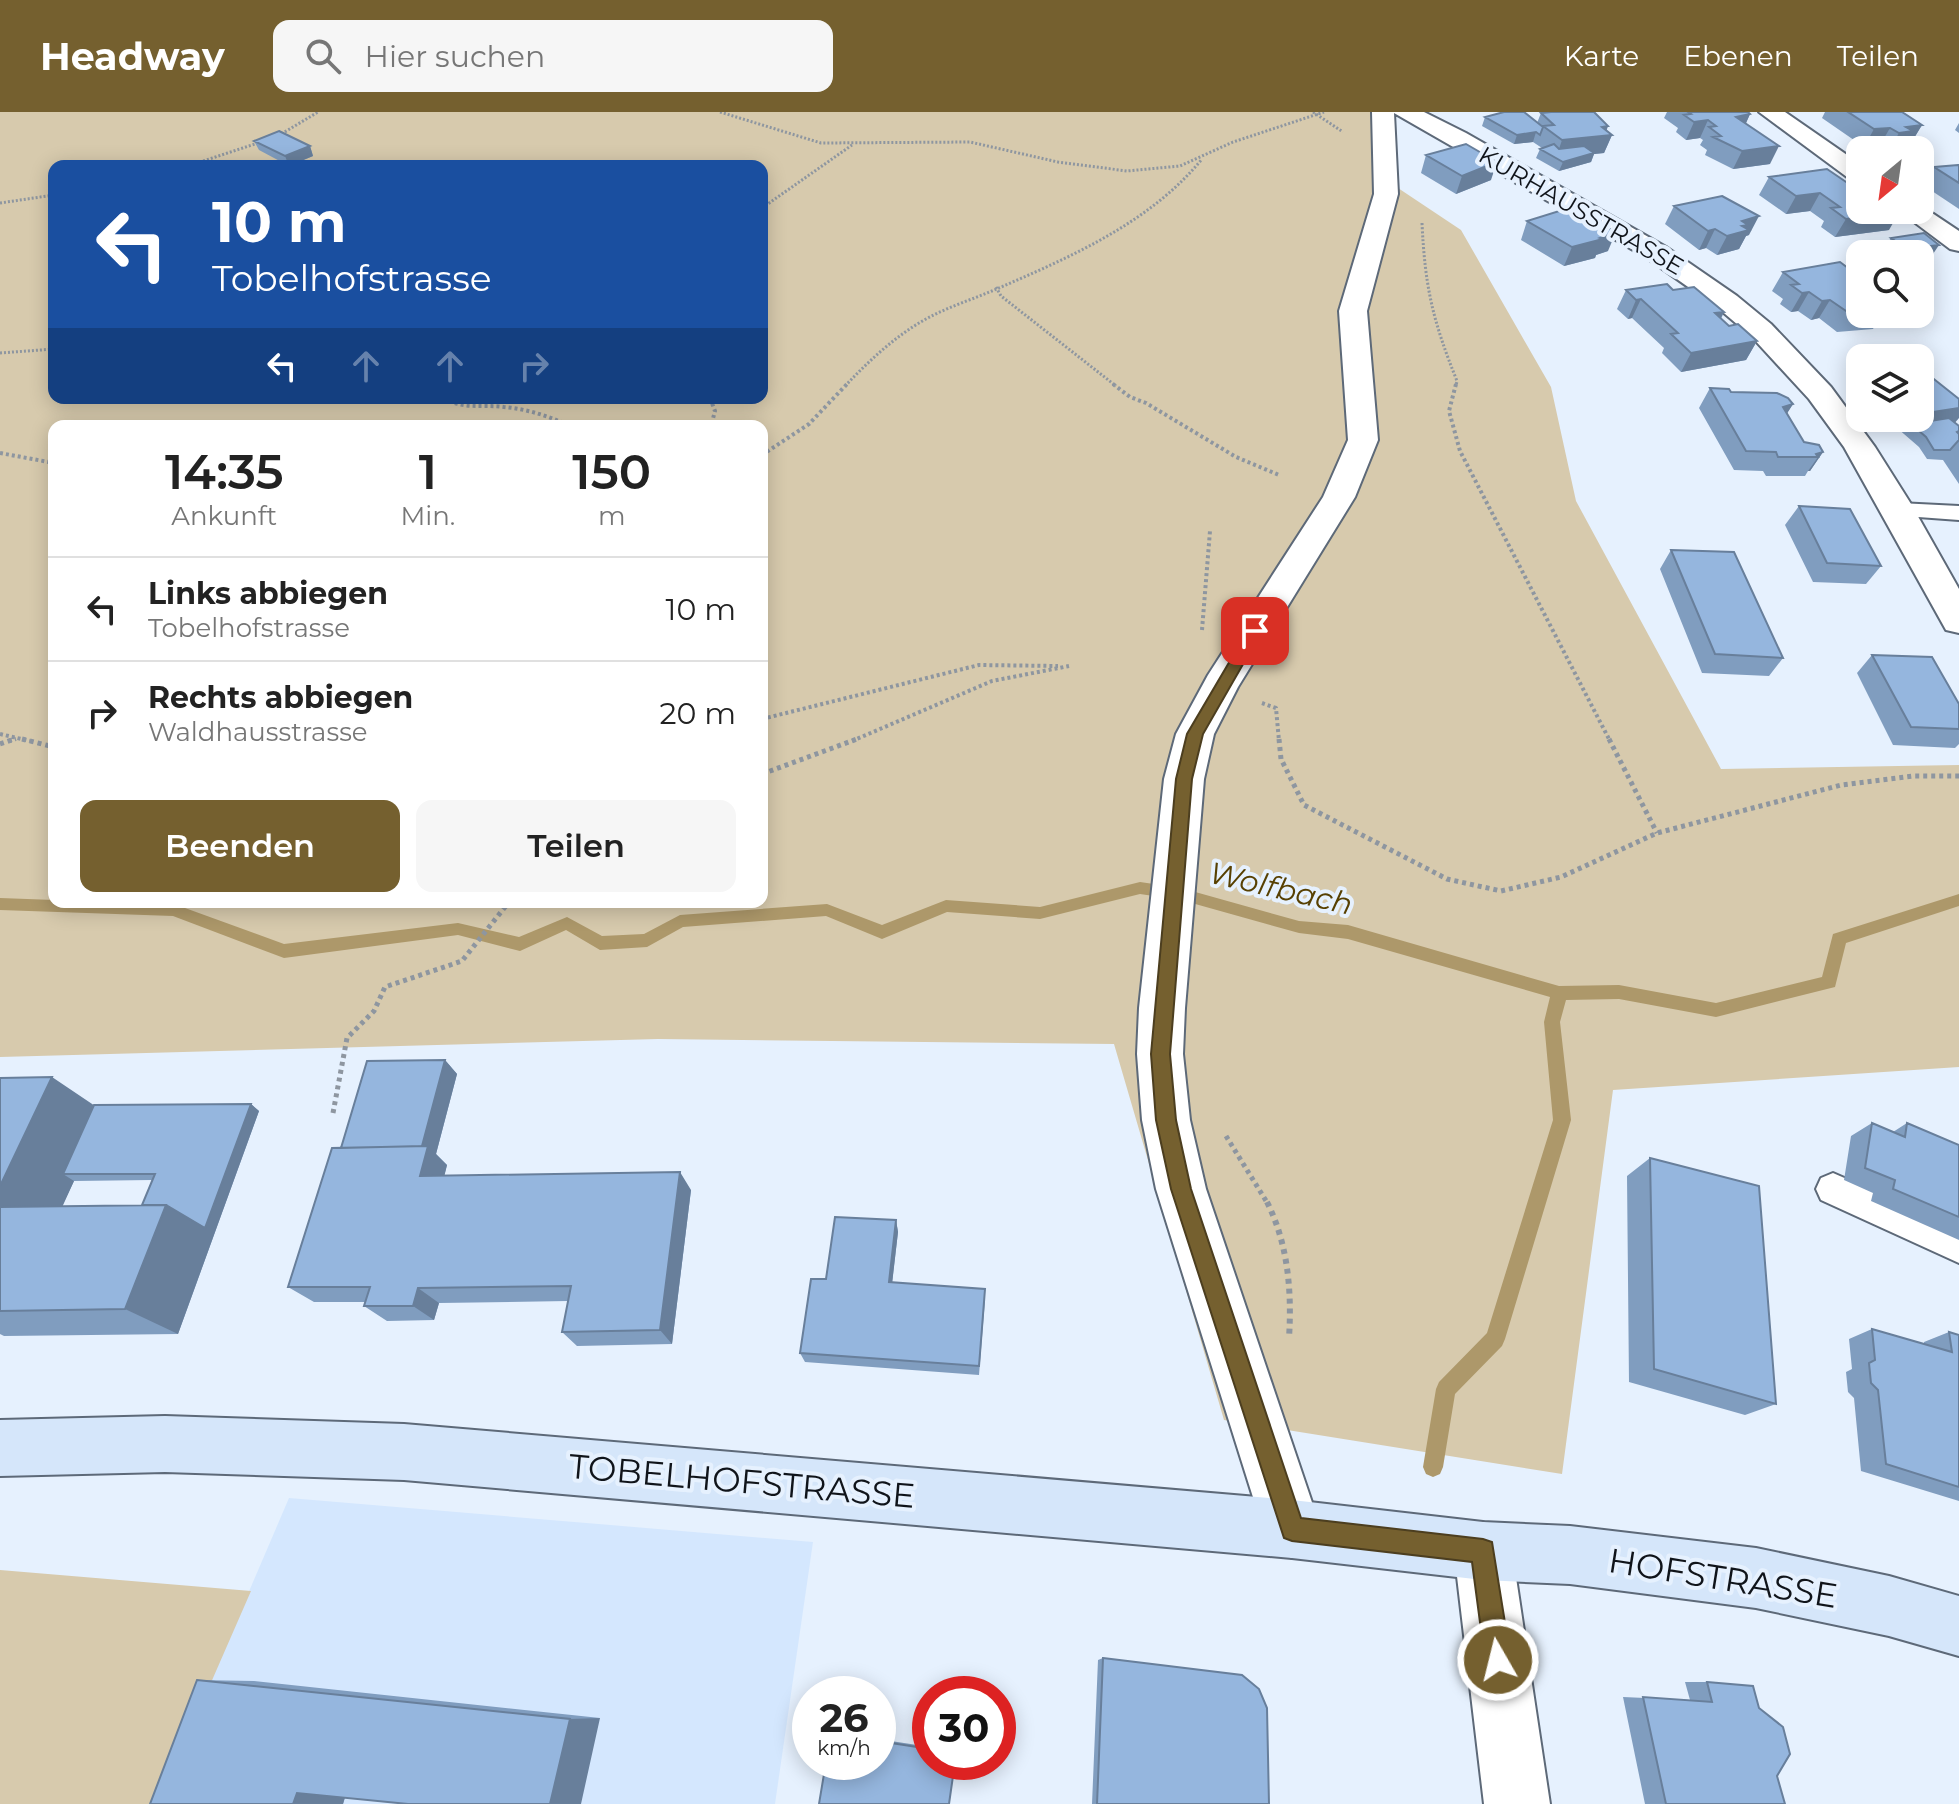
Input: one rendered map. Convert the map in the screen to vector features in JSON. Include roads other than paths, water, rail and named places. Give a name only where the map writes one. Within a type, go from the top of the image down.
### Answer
[{"type":"main road","name":"TOBELHOFSTRASSE","points":[[0,1448],[165,1444],[404,1452],[1292,1529],[1483,1551]]},
{"type":"main road","name":"HOFSTRASSE","points":[[1483,1551],[1570,1555],[1756,1578],[1889,1606],[1959,1626]]},
{"type":"street","points":[[1292,1529],[1181,1189],[1166,1120],[1160,1054],[1162,1008],[1184,779],[1195,734],[1221,684],[1339,497],[1363,440],[1353,311],[1386,194],[1383,112]]},
{"type":"street","points":[[1770,112],[1846,165]]},
{"type":"street","name":"KURHAUSSTRASSE","points":[[1416,114],[1663,254],[1767,337],[1819,390],[1866,455],[1959,621]]},
{"type":"street","points":[[1931,224],[1959,243]]},
{"type":"street","points":[[1483,1551],[1517,1804]]},
{"type":"lane","points":[[1899,510],[1959,513]]},
{"type":"lane","points":[[1833,1189],[1959,1246]]},
{"type":"waterway","name":"Wolfbach","points":[[116,908],[174,910],[284,951],[458,929],[520,944],[567,923],[600,943],[647,940],[680,921],[827,910],[882,932],[946,906],[1040,913],[1140,888],[1181,894],[1299,927],[1348,932],[1559,993]]},
{"type":"waterway","name":"Wolfbach","points":[[1559,993],[1619,992],[1716,1010],[1829,982],[1839,939],[1959,900]]},
{"type":"waterway","name":"Wolfbach","points":[[0,904],[48,906]]},
{"type":"waterway","points":[[1433,1467],[1446,1389],[1495,1339],[1562,1120],[1552,1022],[1559,993]]}]
